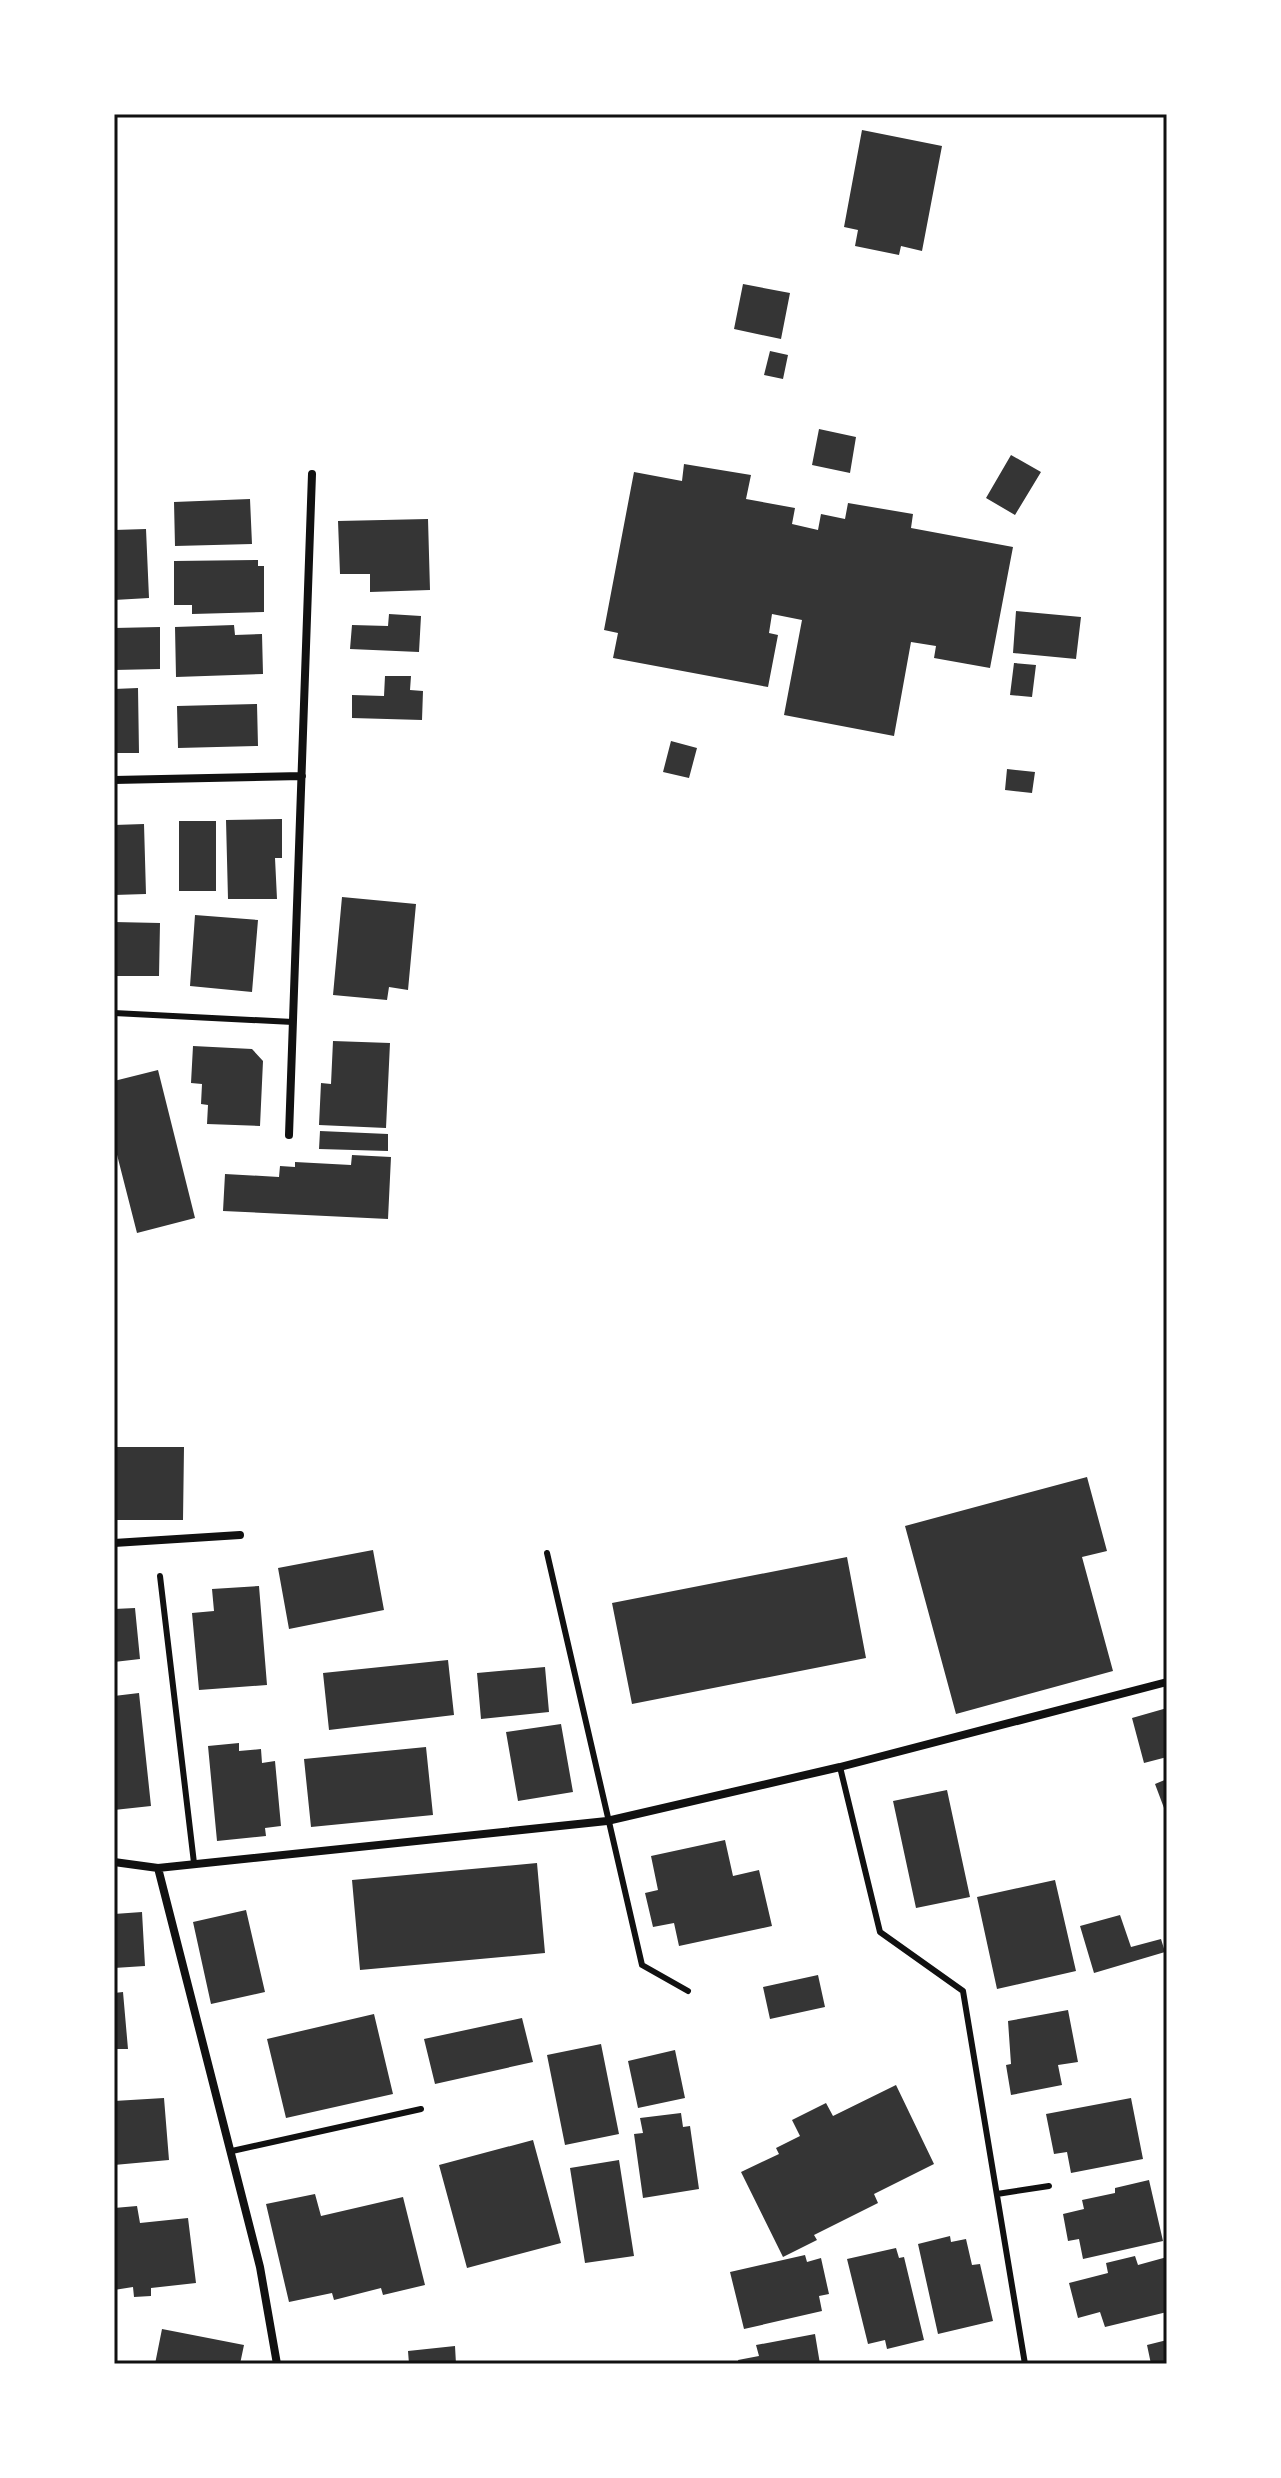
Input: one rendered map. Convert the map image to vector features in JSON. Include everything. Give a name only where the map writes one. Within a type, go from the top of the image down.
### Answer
[{"type":"street","points":[[289,1135],[312,474]]},
{"type":"street","points":[[114,780],[302,776]]},
{"type":"street","points":[[114,1543],[240,1535]]},
{"type":"street","points":[[114,1862],[158,1868],[607,1821],[840,1767],[1167,1682]]},
{"type":"street","points":[[158,1868],[260,2267],[277,2364]]},
{"type":"lane","points":[[114,1013],[293,1022]]},
{"type":"lane","points":[[547,1553],[642,1965],[688,1991]]},
{"type":"lane","points":[[160,1576],[194,1863]]},
{"type":"lane","points":[[840,1767],[880,1932],[963,1991],[1025,2364]]},
{"type":"lane","points":[[232,2151],[421,2109]]},
{"type":"lane","points":[[997,2194],[1049,2186]]},
{"type":"building","points":[[862,130],[942,146],[922,251],[901,246],[899,255],[855,246],[858,230],[844,227]]},
{"type":"building","points":[[743,284],[790,293],[781,339],[734,329]]},
{"type":"building","points":[[770,351],[788,355],[783,379],[764,375]]},
{"type":"building","points":[[819,429],[856,437],[850,473],[812,465]]},
{"type":"building","points":[[1011,455],[1041,472],[1015,515],[986,498]]},
{"type":"building","points":[[684,464],[751,475],[746,499],[795,508],[792,524],[818,530],[821,514],[845,519],[848,503],[913,514],[911,528],[1013,547],[990,668],[934,658],[936,646],[911,642],[894,736],[784,715],[802,620],[772,614],[769,633],[778,635],[768,687],[613,658],[618,633],[604,630],[634,472],[682,481]]},
{"type":"building","points":[[250,499],[252,544],[175,546],[174,502]]},
{"type":"building","points":[[428,519],[430,590],[370,592],[370,574],[340,574],[338,521]]},
{"type":"building","points":[[146,529],[149,598],[114,600],[114,530]]},
{"type":"building","points":[[258,560],[258,566],[264,566],[264,612],[192,614],[192,605],[174,605],[174,561]]},
{"type":"building","points":[[1016,611],[1081,617],[1076,659],[1013,653]]},
{"type":"building","points":[[389,614],[421,616],[419,652],[350,649],[352,625],[388,626]]},
{"type":"building","points":[[234,625],[235,635],[262,634],[263,674],[176,677],[175,627]]},
{"type":"building","points":[[160,627],[160,669],[114,670],[114,628]]},
{"type":"building","points":[[1014,663],[1036,665],[1032,697],[1010,695]]},
{"type":"building","points":[[385,676],[411,676],[410,690],[423,691],[422,720],[352,718],[352,695],[384,696]]},
{"type":"building","points":[[138,688],[139,753],[114,753],[114,689]]},
{"type":"building","points":[[257,704],[258,746],[178,748],[177,706]]},
{"type":"building","points":[[671,741],[697,748],[689,778],[663,772]]},
{"type":"building","points":[[1007,769],[1035,772],[1032,793],[1005,790]]},
{"type":"building","points":[[282,819],[282,858],[275,858],[277,899],[228,899],[226,820]]},
{"type":"building","points":[[179,821],[216,821],[216,891],[179,891]]},
{"type":"building","points":[[144,824],[146,894],[114,895],[114,825]]},
{"type":"building","points":[[342,897],[416,904],[408,990],[389,987],[387,1000],[333,995]]},
{"type":"building","points":[[195,915],[258,920],[252,992],[190,986]]},
{"type":"building","points":[[114,922],[160,923],[159,976],[114,976]]},
{"type":"building","points":[[333,1041],[390,1043],[386,1128],[319,1125],[321,1083],[331,1084]]},
{"type":"building","points":[[193,1046],[252,1049],[263,1061],[260,1126],[207,1124],[208,1105],[201,1104],[202,1084],[191,1083]]},
{"type":"building","points":[[158,1070],[195,1218],[137,1233],[114,1143],[114,1081]]},
{"type":"building","points":[[320,1131],[388,1134],[388,1151],[319,1149]]},
{"type":"building","points":[[352,1155],[391,1157],[388,1219],[223,1211],[225,1174],[279,1177],[280,1166],[295,1167],[295,1162],[351,1165]]},
{"type":"building","points":[[114,1447],[184,1447],[183,1520],[114,1520]]},
{"type":"building","points":[[1087,1477],[1107,1551],[1082,1557],[1113,1671],[956,1714],[905,1526]]},
{"type":"building","points":[[373,1550],[384,1610],[289,1629],[278,1568]]},
{"type":"building","points":[[847,1557],[866,1658],[632,1704],[612,1603]]},
{"type":"building","points":[[259,1586],[267,1685],[199,1690],[192,1613],[214,1611],[212,1589]]},
{"type":"building","points":[[135,1608],[140,1659],[114,1662],[114,1609]]},
{"type":"building","points":[[448,1660],[454,1715],[329,1730],[323,1673]]},
{"type":"building","points":[[545,1667],[549,1712],[481,1719],[477,1673]]},
{"type":"building","points":[[139,1693],[151,1806],[114,1810],[114,1696]]},
{"type":"building","points":[[1167,1708],[1167,1757],[1144,1763],[1132,1718]]},
{"type":"building","points":[[561,1724],[573,1792],[518,1801],[506,1732]]},
{"type":"building","points":[[239,1743],[239,1751],[261,1749],[262,1763],[275,1761],[281,1826],[265,1828],[266,1836],[217,1841],[208,1746]]},
{"type":"building","points":[[426,1747],[433,1815],[311,1827],[304,1759]]},
{"type":"building","points":[[1167,1779],[1167,1816],[1155,1784]]},
{"type":"building","points":[[947,1790],[970,1897],[916,1908],[893,1801]]},
{"type":"building","points":[[725,1840],[733,1876],[759,1870],[772,1926],[679,1946],[674,1923],[653,1927],[645,1893],[658,1890],[651,1856]]},
{"type":"building","points":[[537,1863],[545,1953],[360,1970],[352,1880]]},
{"type":"building","points":[[1055,1880],[1076,1971],[997,1989],[977,1897]]},
{"type":"building","points":[[246,1910],[265,1992],[211,2004],[193,1922]]},
{"type":"building","points":[[142,1912],[145,1966],[114,1968],[114,1914]]},
{"type":"building","points":[[1120,1915],[1131,1947],[1161,1939],[1165,1952],[1094,1973],[1080,1926]]},
{"type":"building","points":[[818,1975],[825,2007],[770,2019],[763,1987]]},
{"type":"building","points":[[123,1992],[128,2049],[114,2049],[114,1993]]},
{"type":"building","points":[[1068,2010],[1078,2062],[1058,2065],[1062,2085],[1011,2095],[1006,2065],[1011,2064],[1008,2021]]},
{"type":"building","points":[[374,2014],[393,2094],[286,2118],[267,2039]]},
{"type":"building","points":[[522,2018],[533,2062],[435,2084],[424,2039]]},
{"type":"building","points":[[601,2044],[619,2134],[565,2145],[547,2055]]},
{"type":"building","points":[[675,2050],[685,2098],[638,2108],[628,2061]]},
{"type":"building","points":[[896,2085],[934,2164],[874,2194],[878,2203],[814,2235],[817,2240],[783,2257],[741,2172],[779,2154],[776,2148],[800,2136],[792,2120],[826,2103],[833,2116]]},
{"type":"building","points":[[164,2098],[169,2160],[114,2165],[114,2101]]},
{"type":"building","points":[[1131,2098],[1143,2159],[1071,2173],[1067,2152],[1054,2154],[1046,2114]]},
{"type":"building","points":[[681,2113],[683,2127],[690,2126],[699,2189],[643,2198],[634,2134],[643,2133],[640,2118]]},
{"type":"building","points":[[533,2140],[561,2243],[467,2268],[439,2165]]},
{"type":"building","points":[[619,2160],[634,2256],[585,2263],[570,2168]]},
{"type":"building","points":[[1149,2180],[1163,2241],[1083,2259],[1079,2239],[1068,2241],[1063,2214],[1084,2209],[1082,2200],[1115,2193],[1115,2188]]},
{"type":"building","points":[[315,2194],[321,2216],[403,2197],[425,2285],[383,2295],[381,2288],[334,2300],[332,2293],[289,2302],[266,2204]]},
{"type":"building","points":[[137,2206],[140,2223],[188,2218],[196,2283],[151,2288],[151,2296],[134,2297],[133,2287],[114,2290],[114,2208]]},
{"type":"building","points":[[950,2236],[951,2242],[966,2239],[972,2265],[980,2264],[993,2321],[938,2334],[918,2244]]},
{"type":"building","points":[[896,2248],[899,2258],[904,2257],[924,2340],[887,2349],[885,2340],[868,2344],[847,2259]]},
{"type":"building","points":[[805,2255],[807,2262],[821,2258],[829,2294],[819,2296],[822,2311],[744,2329],[730,2272]]},
{"type":"building","points":[[1135,2256],[1138,2265],[1167,2257],[1167,2312],[1105,2327],[1100,2312],[1078,2318],[1069,2283],[1108,2273],[1106,2263]]},
{"type":"building","points":[[162,2329],[244,2345],[240,2364],[155,2364]]},
{"type":"building","points":[[815,2334],[820,2364],[739,2364],[738,2360],[759,2356],[756,2345]]},
{"type":"building","points":[[1167,2340],[1167,2364],[1151,2364],[1147,2345]]},
{"type":"building","points":[[455,2346],[456,2364],[409,2364],[408,2351]]}]
